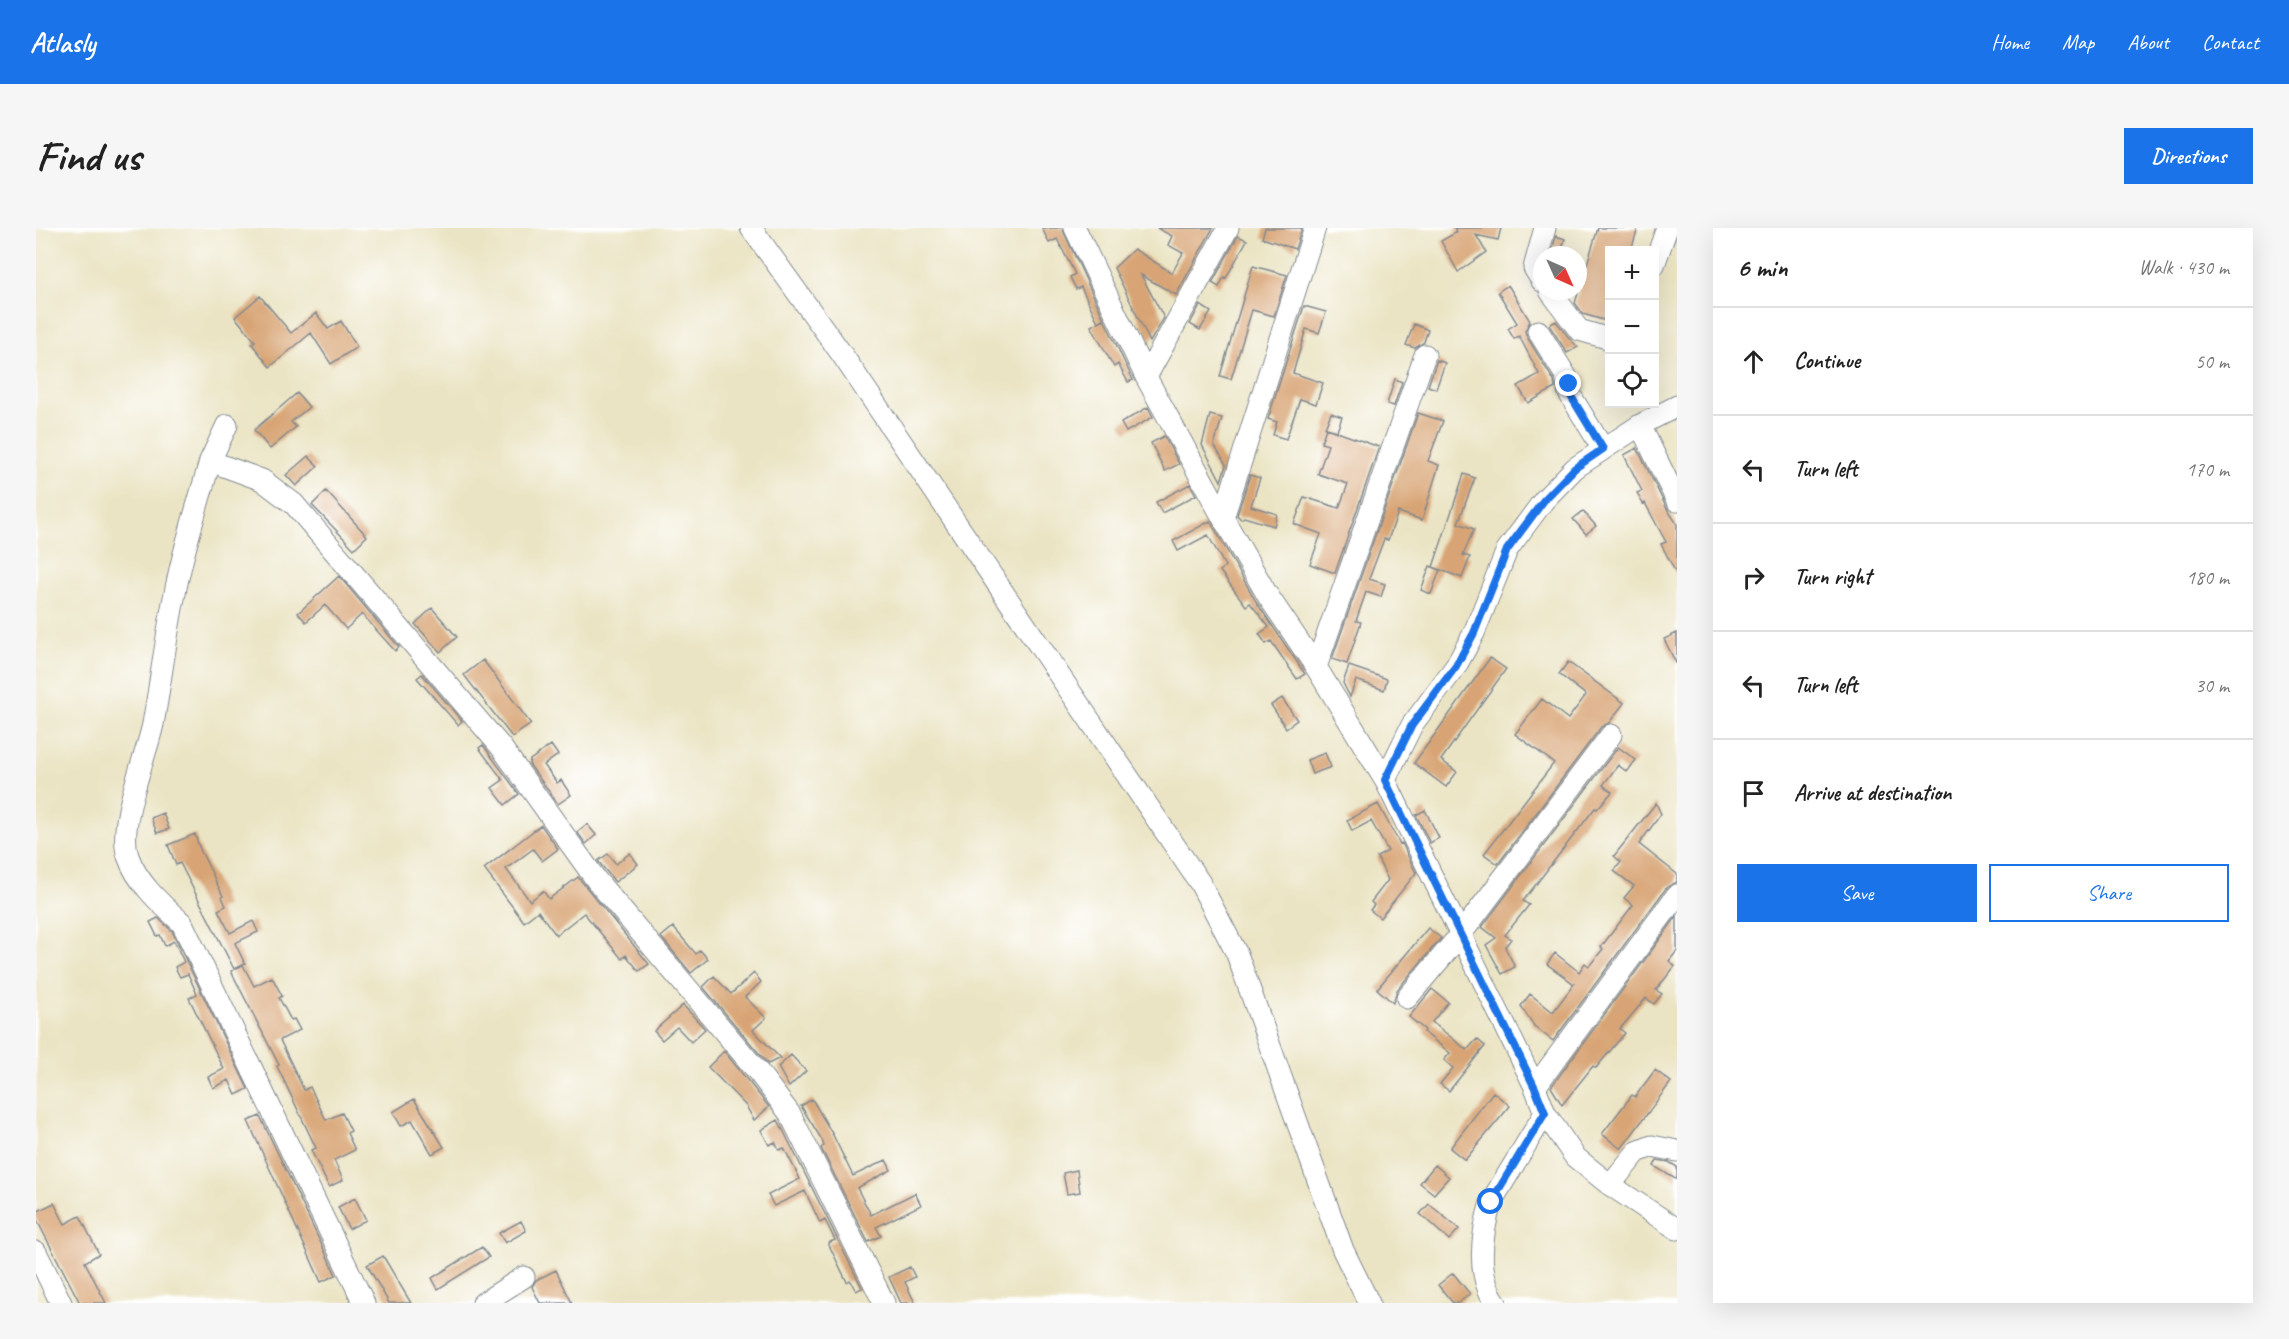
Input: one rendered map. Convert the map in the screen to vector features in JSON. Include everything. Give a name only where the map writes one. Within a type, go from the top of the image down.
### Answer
[{"type":"street","points":[[751,228],[841,353],[1200,883],[1238,954],[1343,1250],[1369,1303]]},
{"type":"street","points":[[1075,228],[1146,377],[1223,518],[1268,596],[1316,667],[1385,780],[1535,1088],[1545,1113],[1575,1156],[1610,1185],[1677,1229]]},
{"type":"street","points":[[1146,377],[1228,228]]},
{"type":"street","points":[[1223,518],[1314,228]]},
{"type":"street","points":[[1540,246],[1545,228]]},
{"type":"street","points":[[1659,250],[1666,228]]},
{"type":"street","points":[[1557,300],[1579,330],[1605,338]]},
{"type":"street","points":[[1538,331],[1566,376],[1569,393],[1603,449]]},
{"type":"street","points":[[1316,667],[1425,356]]},
{"type":"street","points":[[1385,780],[1412,725],[1456,666],[1474,633],[1507,550],[1544,500],[1575,468],[1640,425],[1677,406]]},
{"type":"street","points":[[227,425],[210,461],[175,590],[153,724],[124,838],[128,857],[141,880],[159,902],[182,922],[364,1303]]},
{"type":"street","points":[[1640,425],[1677,501]]},
{"type":"street","points":[[210,461],[262,480],[294,504],[501,747],[597,881],[759,1073],[789,1114],[884,1303]]},
{"type":"street","points":[[1407,998],[1461,934],[1611,735]]},
{"type":"street","points":[[1535,1088],[1677,895]]},
{"type":"street","points":[[1496,1303],[1486,1286],[1481,1251],[1486,1218],[1491,1202],[1545,1113]]},
{"type":"street","points":[[1610,1185],[1637,1152],[1652,1146],[1677,1151]]},
{"type":"street","points":[[36,1252],[61,1303]]},
{"type":"street","points":[[483,1303],[524,1276]]},
{"type":"building","points":[[1042,228],[1062,228],[1104,319],[1098,322],[1081,287],[1076,289],[1070,277],[1075,274],[1057,239],[1049,243]]},
{"type":"building","points":[[1157,228],[1213,228],[1176,295],[1141,275],[1164,318],[1150,342],[1114,268],[1134,249],[1172,273],[1183,253],[1168,245],[1172,236]]},
{"type":"building","points":[[1265,228],[1302,228],[1295,249],[1262,238]]},
{"type":"building","points":[[1454,228],[1501,228],[1498,240],[1476,235],[1486,252],[1458,272],[1441,241],[1457,232]]},
{"type":"building","points":[[1598,228],[1638,228],[1632,246],[1605,246],[1605,321],[1583,314],[1575,303],[1576,300],[1587,300],[1587,264]]},
{"type":"building","points":[[1238,236],[1247,240],[1219,287],[1212,283]]},
{"type":"building","points":[[1556,236],[1565,239],[1563,246],[1553,246]]},
{"type":"building","points":[[1253,266],[1287,275],[1274,316],[1252,310],[1231,379],[1220,376]]},
{"type":"building","points":[[1508,285],[1530,321],[1525,331],[1527,337],[1554,381],[1555,388],[1528,403],[1518,386],[1539,374],[1519,336],[1514,339],[1508,329],[1517,323],[1498,292]]},
{"type":"building","points":[[260,296],[291,333],[316,313],[328,329],[341,321],[357,347],[331,364],[311,333],[270,367],[252,344],[255,341],[235,317]]},
{"type":"building","points":[[1200,305],[1211,312],[1200,330],[1190,324]]},
{"type":"building","points":[[1304,306],[1326,312],[1319,333],[1306,329],[1293,373],[1323,383],[1316,404],[1300,399],[1286,439],[1273,435],[1277,422],[1268,419]]},
{"type":"building","points":[[1104,319],[1133,380],[1128,382],[1118,364],[1114,367],[1091,326]]},
{"type":"building","points":[[1556,321],[1578,347],[1567,353],[1549,325]]},
{"type":"building","points":[[1414,324],[1428,330],[1424,342],[1415,348],[1406,345]]},
{"type":"building","points":[[1437,360],[1445,363],[1436,389],[1428,386]]},
{"type":"building","points":[[1395,379],[1402,382],[1394,406],[1387,404]]},
{"type":"building","points":[[297,393],[309,407],[291,422],[296,427],[270,449],[254,430]]},
{"type":"building","points":[[1148,407],[1153,417],[1126,432],[1121,423]]},
{"type":"building","points":[[1331,413],[1342,417],[1337,431],[1325,428]]},
{"type":"building","points":[[1418,413],[1443,421],[1428,461],[1439,465],[1422,520],[1398,512],[1388,540],[1384,539],[1369,579],[1385,584],[1381,597],[1366,592],[1356,621],[1361,622],[1347,664],[1332,659]]},
{"type":"building","points":[[1210,415],[1222,418],[1214,445],[1226,465],[1221,481],[1202,445]]},
{"type":"building","points":[[1326,428],[1379,447],[1335,573],[1310,564],[1321,534],[1294,524],[1304,497],[1339,508],[1348,484],[1318,474],[1328,445],[1321,443]]},
{"type":"building","points":[[1164,436],[1179,464],[1165,471],[1151,443]]},
{"type":"building","points":[[1637,448],[1666,507],[1677,524],[1677,575],[1661,544],[1666,542],[1637,493],[1642,491],[1624,455]]},
{"type":"building","points":[[308,456],[318,466],[296,486],[286,475]]},
{"type":"building","points":[[1464,474],[1475,478],[1458,523],[1474,529],[1463,555],[1470,557],[1462,578],[1433,567]]},
{"type":"building","points":[[1250,475],[1260,478],[1251,506],[1277,514],[1274,526],[1244,517],[1241,519],[1237,515]]},
{"type":"building","points":[[1190,484],[1196,495],[1162,513],[1156,502]]},
{"type":"building","points":[[326,491],[367,536],[354,549],[312,505]]},
{"type":"building","points":[[1583,511],[1596,526],[1586,534],[1573,519]]},
{"type":"building","points":[[1210,521],[1257,603],[1305,674],[1297,679],[1271,641],[1266,644],[1259,634],[1269,627],[1250,603],[1246,606],[1220,571],[1225,566],[1208,535],[1178,551],[1173,541]]},
{"type":"building","points":[[1430,566],[1440,570],[1431,594],[1421,590]]},
{"type":"building","points":[[339,576],[399,647],[395,651],[362,614],[346,629],[325,605],[306,622],[298,613]]},
{"type":"building","points":[[432,608],[457,637],[440,652],[415,624]]},
{"type":"building","points":[[1677,633],[1677,665],[1664,639]]},
{"type":"building","points":[[1490,658],[1506,669],[1441,760],[1457,772],[1446,787],[1414,763]]},
{"type":"building","points":[[483,660],[531,724],[512,737],[464,675]]},
{"type":"building","points":[[1568,662],[1624,703],[1609,723],[1601,727],[1498,864],[1484,854],[1554,763],[1515,734],[1542,699],[1568,719],[1586,695],[1559,674]]},
{"type":"building","points":[[1349,666],[1387,679],[1384,690],[1356,680],[1350,697],[1343,683]]},
{"type":"building","points":[[422,674],[462,721],[458,725],[417,678]]},
{"type":"building","points":[[1282,698],[1297,720],[1286,728],[1271,705]]},
{"type":"building","points":[[483,745],[519,794],[505,805],[492,788],[503,780],[479,748]]},
{"type":"building","points":[[551,745],[558,755],[544,765],[557,783],[561,780],[571,795],[558,804],[529,764],[530,760]]},
{"type":"building","points":[[1618,747],[1636,760],[1627,772],[1618,765],[1603,785],[1612,792],[1597,809],[1595,808],[1523,901],[1529,905],[1505,935],[1511,939],[1505,947],[1515,967],[1502,974],[1486,945],[1496,938],[1482,927]]},
{"type":"building","points":[[1325,753],[1331,767],[1312,774],[1307,760]]},
{"type":"building","points":[[1656,803],[1661,814],[1639,844],[1677,874],[1677,882],[1667,887],[1553,1041],[1534,1026],[1521,1006],[1530,994],[1553,1012],[1574,984],[1547,964],[1555,953],[1579,972],[1585,963],[1589,966],[1633,905],[1624,898],[1634,886],[1614,871],[1621,862],[1614,856]]},
{"type":"building","points":[[1378,804],[1400,844],[1402,843],[1416,873],[1380,918],[1370,910],[1374,905],[1371,902],[1388,880],[1377,857],[1388,851],[1371,821],[1352,831],[1347,820]]},
{"type":"building","points":[[1425,810],[1439,838],[1430,843],[1416,815]]},
{"type":"building","points":[[163,813],[169,829],[157,833],[151,818]]},
{"type":"building","points":[[587,824],[596,835],[586,844],[577,832]]},
{"type":"building","points":[[541,825],[558,849],[542,861],[533,849],[506,869],[530,901],[543,891],[549,899],[578,877],[649,964],[639,971],[626,955],[622,959],[584,913],[556,935],[538,911],[524,922],[484,869]]},
{"type":"building","points":[[195,834],[223,896],[226,906],[218,910],[230,933],[253,921],[258,932],[235,943],[245,964],[234,969],[180,863],[176,865],[168,845]]},
{"type":"building","points":[[630,853],[638,864],[615,882],[598,861],[608,854],[616,864]]},
{"type":"building","points":[[1677,916],[1677,951],[1669,961],[1675,966],[1656,990],[1662,994],[1654,1004],[1646,998],[1620,1029],[1625,1033],[1596,1068],[1593,1066],[1562,1105],[1551,1087]]},
{"type":"building","points":[[158,918],[172,931],[248,1089],[236,1095],[229,1080],[213,1088],[208,1077],[224,1069],[189,998],[197,994],[188,974],[180,977],[175,967],[184,962],[174,941],[165,946],[150,922]]},
{"type":"building","points":[[673,927],[696,954],[700,950],[708,959],[691,973],[661,937]]},
{"type":"building","points":[[1428,928],[1441,938],[1397,990],[1393,1003],[1377,989]]},
{"type":"building","points":[[243,965],[254,986],[272,977],[282,996],[279,998],[291,1020],[294,1019],[300,1030],[280,1040],[304,1090],[310,1087],[326,1120],[342,1113],[351,1131],[347,1133],[355,1150],[334,1160],[343,1180],[329,1187],[311,1150],[316,1148],[277,1066],[279,1065],[231,971]]},
{"type":"building","points":[[754,973],[761,982],[745,997],[766,1018],[753,1030],[780,1058],[768,1064],[703,987],[714,976],[731,994]]},
{"type":"building","points":[[1432,989],[1448,1002],[1432,1022],[1467,1050],[1477,1039],[1485,1046],[1449,1091],[1440,1084],[1453,1068],[1444,1060],[1450,1053],[1409,1017]]},
{"type":"building","points":[[683,1005],[705,1029],[691,1042],[677,1027],[662,1040],[654,1031]]},
{"type":"building","points":[[724,1051],[769,1107],[754,1120],[746,1106],[708,1067]]},
{"type":"building","points":[[791,1055],[806,1071],[789,1087],[778,1067]]},
{"type":"building","points":[[1655,1070],[1671,1082],[1621,1149],[1602,1134],[1632,1095],[1635,1097]]},
{"type":"building","points":[[1493,1092],[1510,1106],[1465,1160],[1450,1148]]},
{"type":"building","points":[[414,1099],[444,1147],[432,1154],[412,1120],[401,1126],[393,1112]]},
{"type":"building","points":[[812,1099],[853,1176],[886,1160],[891,1170],[857,1188],[871,1215],[915,1193],[921,1205],[876,1227],[881,1236],[868,1242],[821,1148],[824,1146],[822,1140],[801,1106]]},
{"type":"building","points":[[260,1116],[336,1275],[321,1282],[248,1121]]},
{"type":"building","points":[[778,1120],[862,1288],[856,1291],[850,1280],[847,1282],[828,1243],[835,1240],[825,1220],[820,1223],[805,1191],[774,1206],[768,1195],[800,1179],[784,1148],[779,1150],[775,1142],[769,1145],[761,1130]]},
{"type":"building","points":[[1657,1160],[1669,1162],[1677,1167],[1677,1180],[1654,1166]]},
{"type":"building","points":[[1435,1165],[1449,1177],[1434,1194],[1420,1183]]},
{"type":"building","points":[[1077,1170],[1080,1192],[1067,1194],[1063,1173]]},
{"type":"building","points":[[355,1198],[366,1220],[349,1229],[338,1207]]},
{"type":"building","points":[[54,1203],[65,1224],[80,1216],[99,1254],[85,1262],[106,1303],[80,1303],[44,1234],[36,1218],[36,1212]]},
{"type":"building","points":[[1429,1204],[1459,1229],[1449,1240],[1420,1214]]},
{"type":"building","points":[[521,1221],[526,1231],[505,1243],[499,1233]]},
{"type":"building","points":[[482,1247],[489,1257],[438,1289],[432,1278]]},
{"type":"building","points":[[383,1256],[411,1303],[389,1303],[367,1265]]},
{"type":"building","points":[[910,1267],[915,1277],[905,1282],[915,1303],[901,1303],[889,1277]]},
{"type":"building","points":[[556,1270],[572,1303],[540,1303],[532,1287],[536,1280]]},
{"type":"building","points":[[1453,1273],[1470,1294],[1458,1303],[1453,1303],[1438,1285]]},
{"type":"route","points":[[1491,1202],[1545,1113],[1535,1088],[1385,780],[1412,725],[1456,666],[1474,633],[1507,550],[1544,500],[1575,468],[1603,449],[1569,393],[1569,384]]}]
